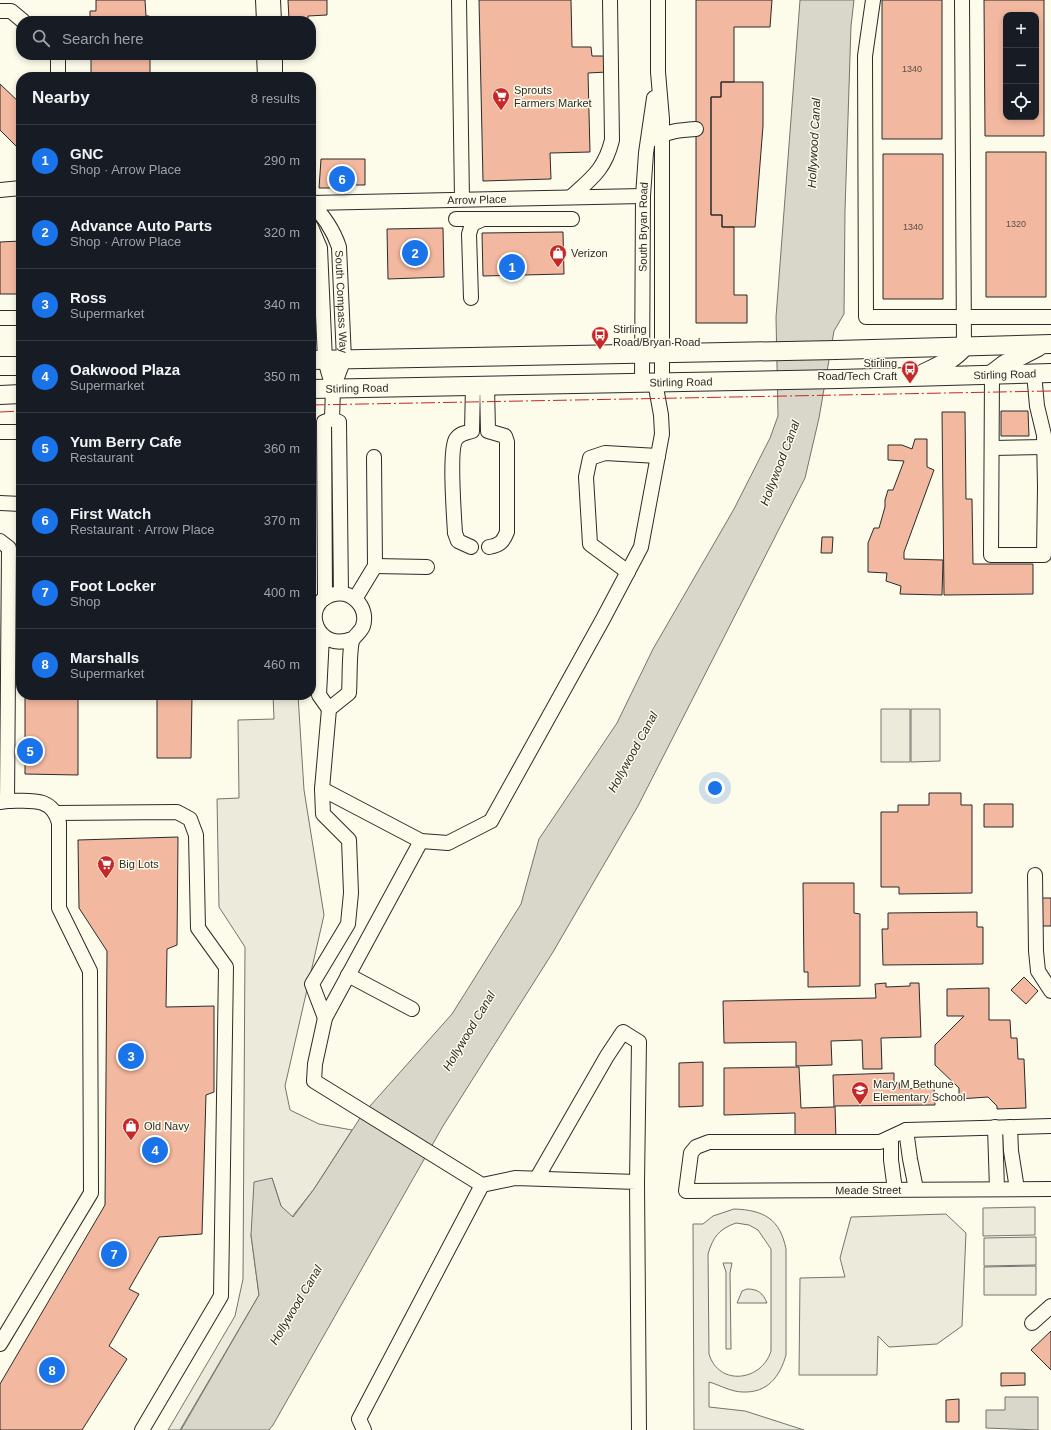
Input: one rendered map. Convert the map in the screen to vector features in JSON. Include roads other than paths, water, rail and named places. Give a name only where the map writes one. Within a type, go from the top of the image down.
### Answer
[{"type":"main road","points":[[318,360],[662,352],[770,352],[1047,344]]},
{"type":"main road","points":[[992,374],[1005,364],[1047,344]]},
{"type":"main road","points":[[914,377],[943,364],[957,355],[964,347]]},
{"type":"main road","points":[[0,366],[16,366]]},
{"type":"main road","name":"Stirling Road","points":[[316,389],[839,379],[1042,373]]},
{"type":"main road","points":[[0,395],[16,394]]},
{"type":"street","points":[[263,0],[264,16]]},
{"type":"street","points":[[273,0],[274,16]]},
{"type":"street","points":[[459,0],[462,199]]},
{"type":"street","points":[[571,197],[596,175],[608,156],[612,140],[610,0]]},
{"type":"street","name":"South Bryan Road","points":[[653,382],[662,352],[662,134],[658,72],[658,0]]},
{"type":"street","points":[[873,0],[865,56],[866,317],[1051,317]]},
{"type":"street","points":[[962,0],[964,347]]},
{"type":"street","points":[[0,11],[12,11],[18,16]]},
{"type":"street","points":[[58,60],[58,72]]},
{"type":"street","points":[[264,60],[265,72]]},
{"type":"street","points":[[275,60],[275,72]]},
{"type":"street","name":"South Bryan Road","points":[[653,382],[642,353],[643,196],[648,144],[658,72]]},
{"type":"street","points":[[648,144],[662,134],[678,130],[696,129]]},
{"type":"street","points":[[0,190],[16,188]]},
{"type":"street","name":"Arrow Place","points":[[316,202],[643,196]]},
{"type":"street","name":"South Compass Way","points":[[316,208],[327,221],[335,235],[339,247],[344,359],[333,388]]},
{"type":"street","points":[[456,220],[572,218]]},
{"type":"street","points":[[470,298],[469,234],[472,224],[481,220]]},
{"type":"street","name":"South Compass Way","points":[[316,239],[320,248],[318,360],[333,388]]},
{"type":"street","points":[[0,318],[16,318]]},
{"type":"street","points":[[992,374],[991,555],[1044,555],[1042,373]]},
{"type":"street","points":[[322,789],[421,841],[448,842],[491,821],[603,619],[640,547],[662,434],[661,415],[653,382]]},
{"type":"street","points":[[480,386],[488,431]]},
{"type":"street","points":[[472,431],[480,386]]},
{"type":"street","points":[[332,419],[333,388]]},
{"type":"street","points":[[316,614],[317,608],[324,598],[317,447],[324,422],[332,419],[339,422],[341,593]]},
{"type":"street","points":[[471,547],[458,542],[455,532],[453,453],[455,440],[461,434],[472,431],[488,431],[505,436],[507,442],[507,532],[504,541],[499,545],[489,547]]},
{"type":"street","points":[[0,432],[16,432]]},
{"type":"street","points":[[992,448],[1044,447]]},
{"type":"street","points":[[628,572],[590,544],[586,477],[590,458],[606,453],[658,456]]},
{"type":"street","points":[[355,599],[375,566],[374,457]]},
{"type":"street","points":[[0,541],[9,548],[4,802],[32,801],[43,803],[51,807],[56,813],[59,823],[59,908],[90,971],[92,1193],[0,1344]]},
{"type":"street","points":[[375,566],[427,567]]},
{"type":"street","points":[[316,625],[322,636],[329,641],[337,643],[352,639],[358,634],[364,620],[364,612],[355,599],[341,593],[324,598]]},
{"type":"street","points":[[322,636],[319,696],[330,709]]},
{"type":"street","points":[[325,1018],[312,984],[348,924],[351,893],[349,840],[323,814],[322,789],[330,709],[349,693],[352,639]]},
{"type":"street","points":[[56,813],[177,812],[190,819],[196,835],[198,928],[226,967],[221,1296],[142,1430]]},
{"type":"street","points":[[421,841],[325,1018],[315,1064],[314,1081],[482,1185],[515,1178],[637,1182]]},
{"type":"street","points":[[1035,875],[1036,951],[1038,971],[1051,991]]},
{"type":"street","points":[[348,975],[412,1009]]},
{"type":"street","points":[[537,1178],[607,1056],[623,1032],[639,1042],[637,1182],[640,1430]]},
{"type":"street","points":[[895,1190],[891,1160],[891,1138],[906,1130],[1051,1126]]},
{"type":"street","points":[[995,1127],[997,1189]]},
{"type":"street","points":[[1010,1127],[1011,1152],[1017,1189]]},
{"type":"street","points":[[906,1130],[916,1189]]},
{"type":"street","name":"Meade Street","points":[[891,1138],[880,1142],[709,1142],[696,1147],[691,1153],[686,1191],[1051,1189]]},
{"type":"street","points":[[364,1430],[360,1419],[482,1185]]},
{"type":"street","points":[[1032,1323],[1051,1306]]},
{"type":"water","name":"Hollywood Canal","points":[[800,0],[854,0],[851,26],[845,210],[844,314],[834,331],[819,418],[805,478],[638,806],[553,952],[443,1126],[273,1425],[269,1430],[181,1430],[259,1295],[251,1235],[254,1182],[272,1178],[281,1206],[293,1217],[314,1189],[362,1115],[452,1014],[521,904],[539,839],[617,723],[653,649],[734,509],[770,438],[778,416],[776,317]]},
{"type":"water","points":[[1005,1397],[1038,1397],[1038,1430],[986,1428],[986,1410],[1005,1410]]},
{"type":"place","name":"Sprouts Farmers Market","points":[[501,111]]},
{"type":"place","name":"First Watch","points":[[342,179]]},
{"type":"place","name":"Advance Auto Parts","points":[[415,253]]},
{"type":"place","name":"GNC","points":[[512,267]]},
{"type":"place","name":"Verizon","points":[[558,268]]},
{"type":"place","name":"Stirling Road/Bryan Road","points":[[600,350]]},
{"type":"place","name":"Stirling Road/Tech Craft","points":[[910,384]]},
{"type":"place","name":"Yum Berry Cafe","points":[[30,751]]},
{"type":"place","name":"Big Lots","points":[[106,879]]},
{"type":"place","name":"Ross","points":[[131,1056]]},
{"type":"place","name":"Mary M Bethune Elementary School","points":[[860,1105]]},
{"type":"place","name":"Old Navy","points":[[131,1141]]},
{"type":"place","name":"Oakwood Plaza","points":[[155,1150]]},
{"type":"place","name":"Foot Locker","points":[[114,1254]]},
{"type":"place","name":"Marshalls","points":[[52,1370]]}]
